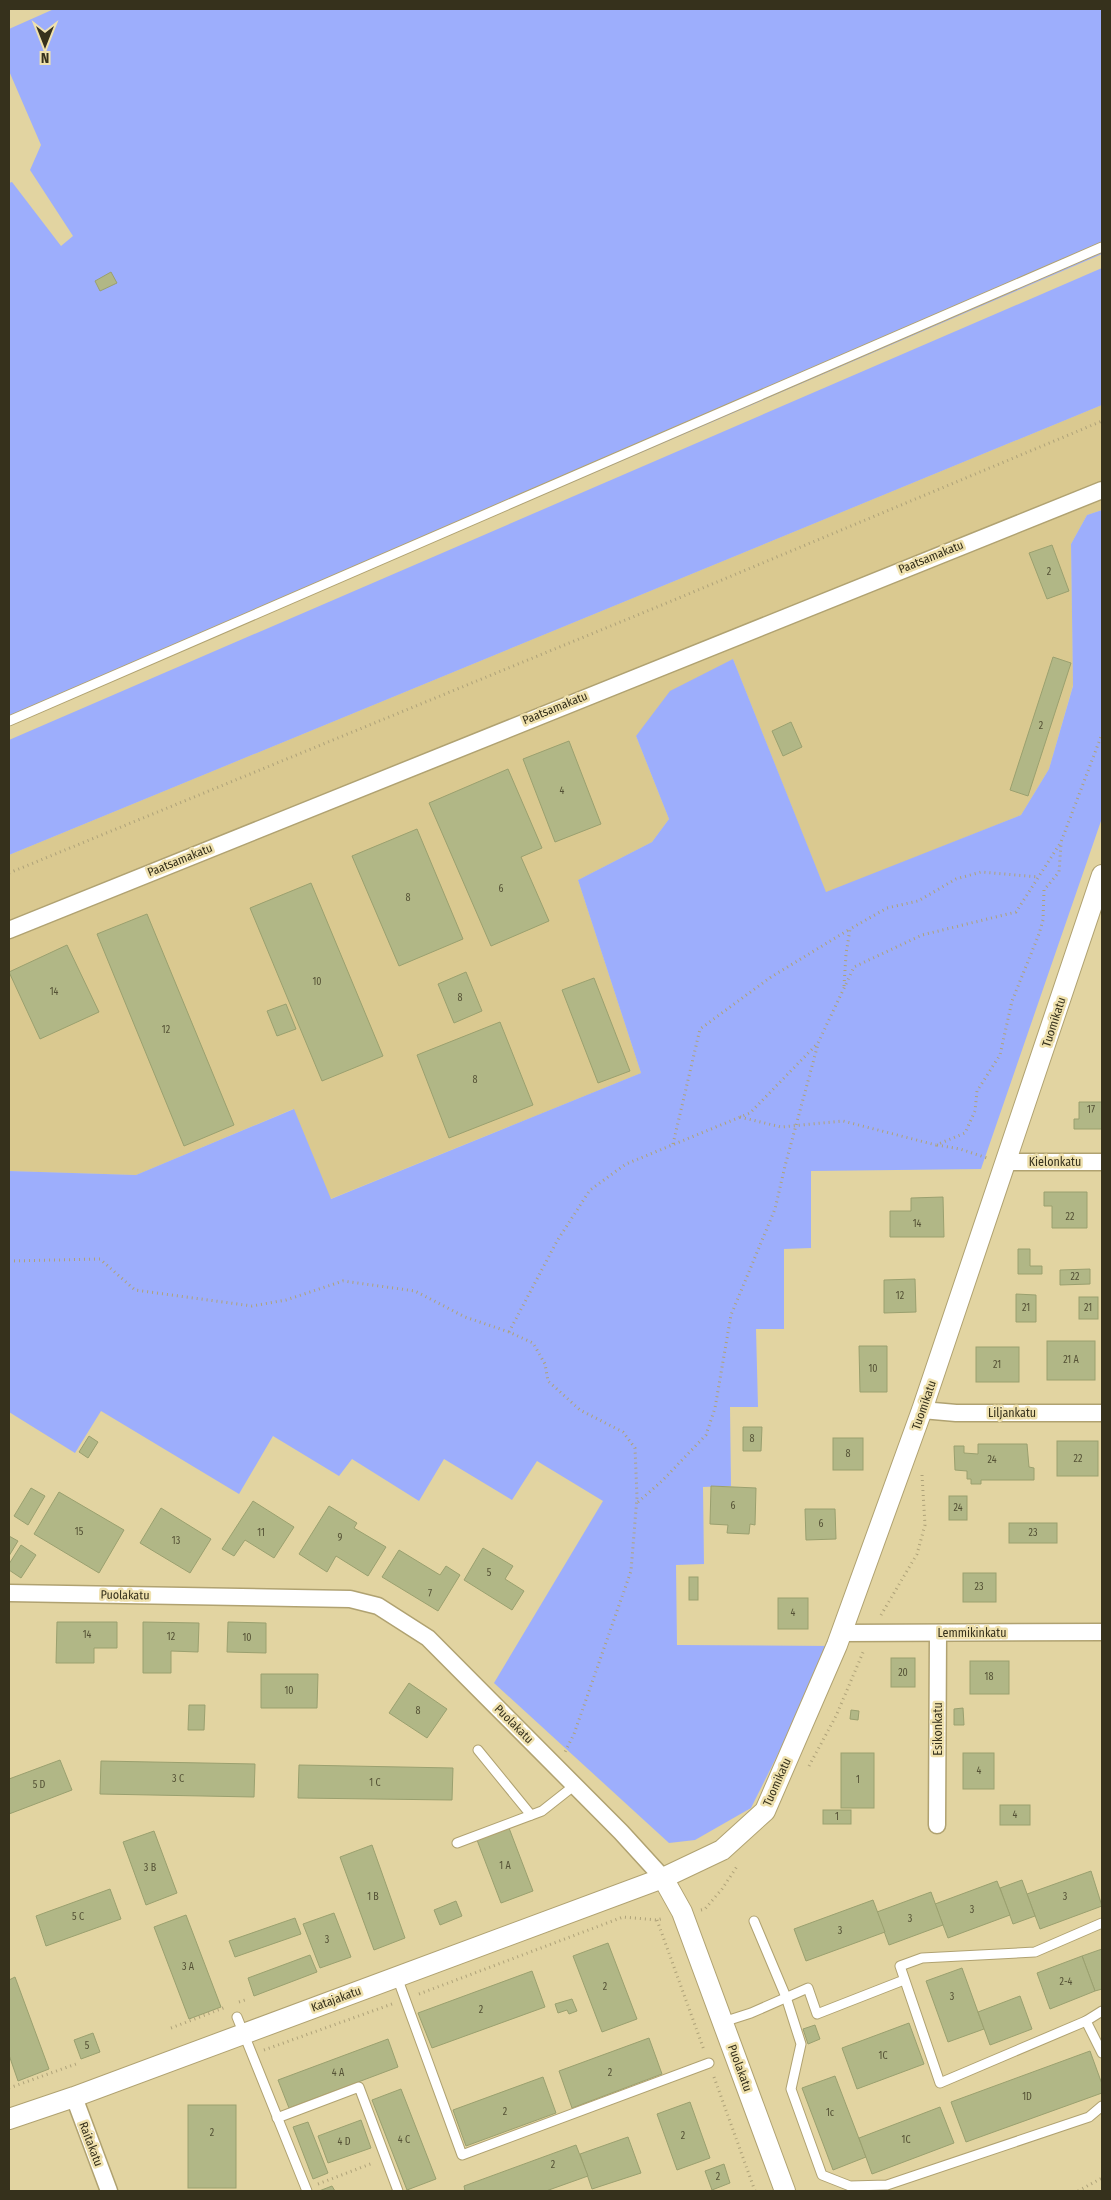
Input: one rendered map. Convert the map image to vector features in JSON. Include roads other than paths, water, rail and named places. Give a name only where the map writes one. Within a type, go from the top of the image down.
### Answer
[{"type":"street","name":"Paatsamakatu","points":[[9,930],[520,722],[1102,490]]},
{"type":"street","name":"Tuomikatu","points":[[663,1878],[722,1850],[765,1811],[841,1633],[922,1410],[1097,908],[1102,875]]},
{"type":"street","name":"Kielonkatu","points":[[1007,1162],[1102,1162]]},
{"type":"street","name":"Liljankatu","points":[[922,1410],[956,1413],[1102,1413]]},
{"type":"street","name":"Puolakatu","points":[[9,1593],[350,1599],[378,1606],[428,1638],[575,1785],[663,1878],[682,1912],[785,2191]]},
{"type":"street","name":"Lemmikinkatu","points":[[841,1633],[1102,1632]]},
{"type":"street","name":"Esikonkatu","points":[[937,1825],[938,1633]]},
{"type":"street","name":"Katajakatu","points":[[9,2119],[74,2097],[240,2025],[397,1976],[663,1878]]},
{"type":"street","name":"Raitakatu","points":[[74,2097],[109,2191]]},
{"type":"lane","points":[[9,721],[1102,247]]},
{"type":"lane","points":[[478,1750],[531,1815]]},
{"type":"lane","points":[[457,1843],[542,1811],[575,1785]]},
{"type":"lane","points":[[754,1921],[786,1998],[801,2044],[791,2088],[822,2175],[850,2186],[887,2185],[1089,2117],[1102,2106]]},
{"type":"lane","points":[[1102,1922],[1035,1952],[922,1958],[900,1966],[940,2083],[1086,2021],[1102,2011]]},
{"type":"lane","points":[[397,1976],[462,2155],[709,2063]]},
{"type":"lane","points":[[723,2022],[808,1988],[817,2014],[904,1980]]},
{"type":"lane","points":[[1086,2021],[1102,2053]]},
{"type":"lane","points":[[240,2025],[306,2190]]},
{"type":"lane","points":[[277,2118],[358,2087],[398,2191]]}]
